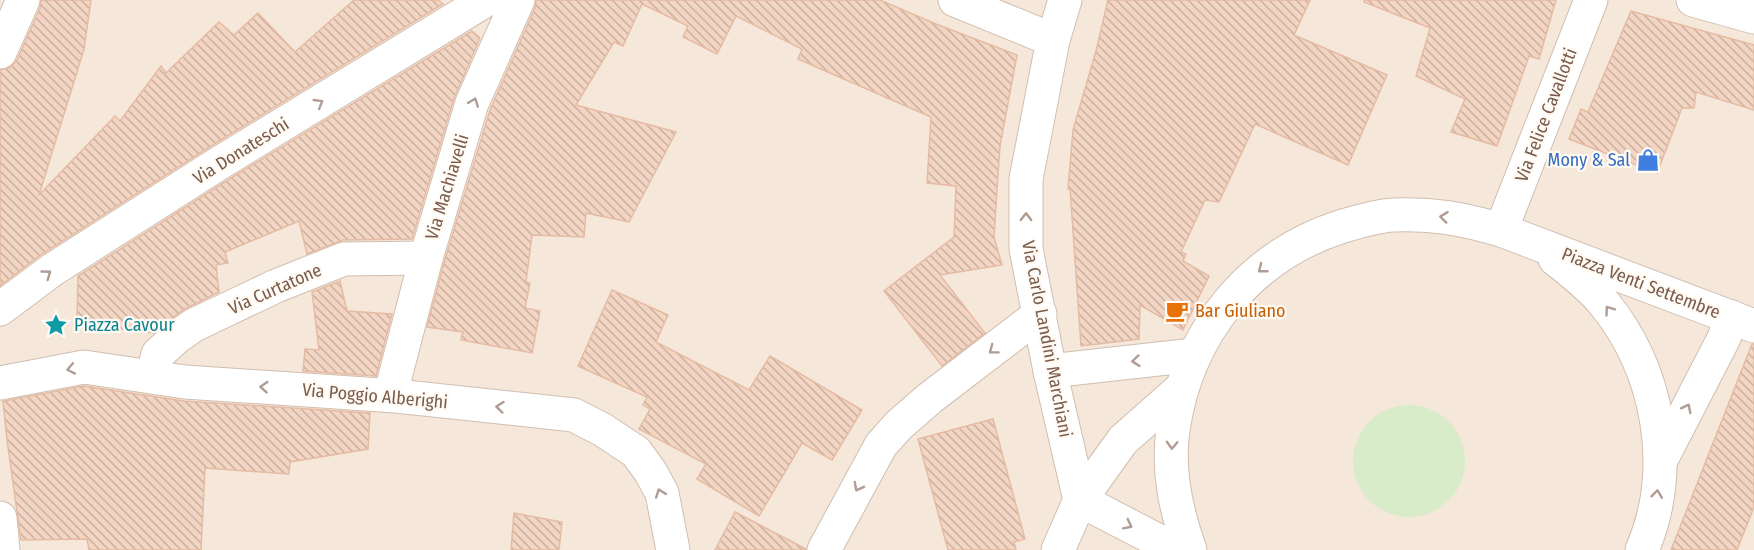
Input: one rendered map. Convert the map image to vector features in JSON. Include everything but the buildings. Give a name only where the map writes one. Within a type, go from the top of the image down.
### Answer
[{"type":"street","points":[[0,52],[23,0]]},
{"type":"street","name":"Via Donateschi","points":[[0,309],[52,270],[221,162],[486,0]]},
{"type":"street","name":"Via Machiavelli","points":[[394,381],[426,258],[472,104],[518,0]]},
{"type":"street","points":[[955,0],[1053,40]]},
{"type":"street","name":"Via Carlo Landini Marchiani","points":[[1065,0],[1053,40],[1026,179],[1026,249],[1050,370],[1080,500]]},
{"type":"street","name":"Via Felice Cavallotti","points":[[1501,230],[1591,0]]},
{"type":"street","points":[[1693,0],[1754,17]]},
{"type":"street","name":"Piazza Venti Settembre","points":[[1190,550],[1179,517],[1172,474],[1173,431],[1182,388],[1194,355],[1211,325],[1232,297],[1257,272],[1287,251],[1320,234],[1391,215],[1428,215],[1465,219],[1501,230],[1743,321],[1724,338],[1661,460]]},
{"type":"street","name":"Piazza Venti Settembre","points":[[1501,230],[1556,259],[1572,273],[1602,302],[1621,327],[1636,355],[1648,384],[1656,415],[1661,460],[1655,508],[1642,550]]},
{"type":"street","name":"Via Curtatone","points":[[152,377],[158,354],[177,337],[194,325],[276,286],[344,259],[426,258]]},
{"type":"street","points":[[824,550],[881,445],[898,425],[1040,314]]},
{"type":"street","points":[[1050,370],[1194,355]]},
{"type":"street","name":"Via Poggio Alberighi","points":[[0,383],[84,367],[185,382],[396,396],[574,415],[603,430],[636,452],[650,471],[662,493],[673,550]]},
{"type":"street","name":"Piazza Venti Settembre","points":[[1058,550],[1080,500],[1123,440],[1182,388]]},
{"type":"street","points":[[1080,500],[1176,550]]},
{"type":"street","points":[[0,518],[3,550]]},
{"type":"shaded area","points":[[0,0],[1754,0],[1754,550],[0,550]]},
{"type":"green space","points":[[1409,405],[1430,409],[1449,421],[1461,440],[1465,461],[1461,482],[1449,501],[1430,513],[1409,517],[1388,513],[1369,501],[1357,482],[1353,461],[1357,440],[1369,421],[1388,409]]},
{"type":"place","name":"Mony & Sal","points":[[1648,160]]},
{"type":"place","name":"Bar Giuliano","points":[[1177,311]]},
{"type":"place","name":"Piazza Cavour","points":[[56,325]]}]
